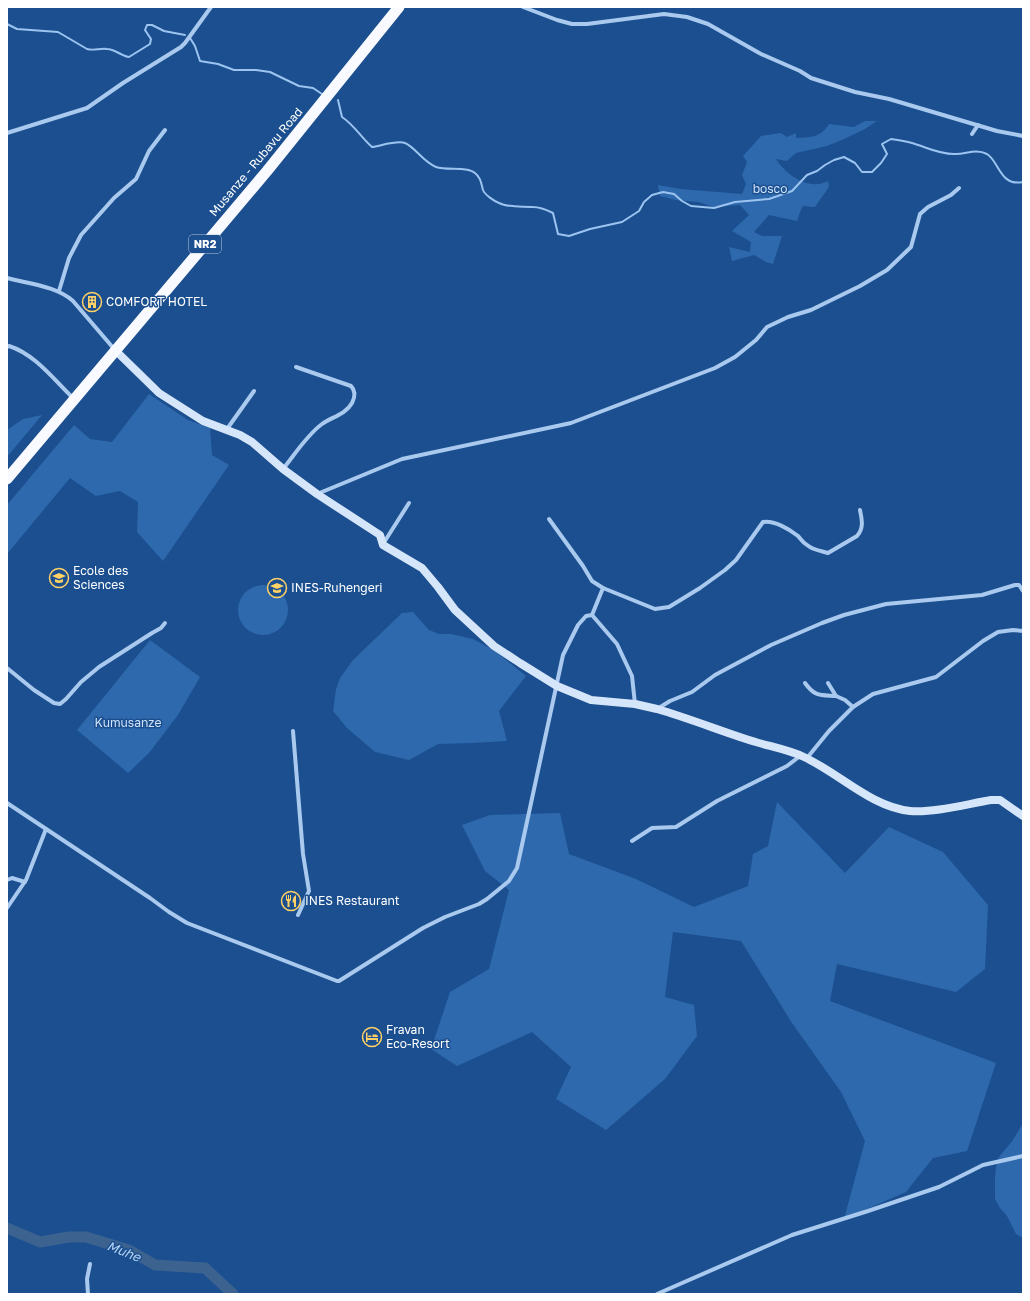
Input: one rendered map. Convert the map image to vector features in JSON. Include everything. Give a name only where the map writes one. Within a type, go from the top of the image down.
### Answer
[{"type":"highway","name":"Musanze - Rubavu Road","points":[[7,479],[267,171],[399,7]]},
{"type":"main road","points":[[115,350],[158,393],[203,422],[240,435],[252,442],[283,469],[317,494],[380,535],[383,545],[422,568],[455,610],[494,646],[520,664],[557,686],[590,700],[635,704],[657,709],[803,757],[828,770],[860,792],[896,808],[910,811],[928,810],[991,800],[1000,800],[1023,816]]},
{"type":"street","points":[[7,133],[87,108],[122,83],[181,47],[211,7]]},
{"type":"street","points":[[523,7],[556,20],[572,24],[587,24],[664,14],[687,17],[708,24],[761,54],[800,71],[812,78],[855,92],[889,99],[978,125],[1023,136]]},
{"type":"street","points":[[972,134],[978,125]]},
{"type":"street","points":[[59,291],[69,258],[81,236],[114,198],[136,179],[149,151],[155,141],[165,130]]},
{"type":"street","points":[[317,494],[402,458],[571,423],[715,368],[735,357],[756,340],[767,327],[788,317],[812,310],[860,286],[887,270],[911,247],[920,214],[928,207],[951,195],[959,188]]},
{"type":"street","points":[[7,278],[59,291],[74,301],[115,350]]},
{"type":"street","points":[[7,347],[9,346],[18,349],[28,355],[75,399]]},
{"type":"street","points":[[283,469],[322,424],[346,410],[352,404],[355,393],[351,386],[296,368]]},
{"type":"street","points":[[227,430],[254,391]]},
{"type":"street","points":[[383,545],[409,503]]},
{"type":"street","points":[[549,518],[592,581],[603,588],[655,609],[669,607],[700,588],[725,570],[736,560],[763,522],[767,521],[782,526],[797,536],[807,546],[815,550],[828,553],[857,536],[860,532],[863,523],[860,510]]},
{"type":"street","points":[[657,709],[670,701],[692,692],[715,675],[771,645],[844,615],[886,604],[982,595],[1015,585],[1019,585],[1023,591]]},
{"type":"street","points":[[592,615],[603,588]]},
{"type":"street","points":[[7,803],[187,923],[340,981],[376,956],[423,928],[483,901],[509,881],[514,874],[517,868],[563,655],[578,625],[586,616],[592,615]]},
{"type":"street","points":[[592,615],[617,644],[632,676],[635,704]]},
{"type":"street","points":[[7,668],[34,690],[54,703],[60,704],[99,667],[161,628],[165,623]]},
{"type":"street","points":[[632,841],[652,828],[676,827],[717,801],[803,757],[853,707],[873,694],[940,674],[983,641],[998,632],[1023,630]]},
{"type":"street","points":[[805,683],[811,692],[836,696],[845,700],[853,707]]},
{"type":"street","points":[[828,683],[836,696]]},
{"type":"street","points":[[293,731],[304,854],[309,891],[298,915]]},
{"type":"street","points":[[7,908],[25,882],[46,829]]},
{"type":"street","points":[[7,880],[12,878],[25,882]]},
{"type":"street","points":[[657,1294],[792,1235],[939,1187],[983,1165],[1023,1156]]},
{"type":"street","points":[[88,1294],[87,1279],[90,1264]]},
{"type":"green space","name":"bosco","points":[[865,121],[877,121],[865,129],[827,146],[796,153],[787,161],[776,159],[784,169],[794,177],[806,183],[812,184],[819,184],[828,181],[829,187],[815,207],[803,206],[797,221],[769,215],[754,232],[762,236],[782,236],[773,264],[754,255],[732,261],[729,247],[750,252],[751,242],[732,231],[749,215],[740,205],[713,207],[698,202],[676,200],[660,196],[658,185],[681,189],[742,194],[746,184],[742,175],[747,162],[743,156],[761,136],[781,133],[787,137],[796,133],[796,138],[811,137],[822,132],[829,124],[854,127]]},
{"type":"green space","points":[[149,394],[188,420],[210,428],[212,455],[229,465],[163,561],[137,532],[138,502],[120,491],[96,496],[70,478],[7,554],[7,505],[74,425],[90,439],[112,442]]},
{"type":"green space","points":[[42,415],[7,457],[7,430],[23,419]]},
{"type":"green space","points":[[263,585],[273,587],[281,592],[286,600],[288,610],[286,620],[281,628],[273,633],[263,635],[253,633],[245,628],[240,620],[238,610],[240,600],[245,592],[253,587]]},
{"type":"green space","points":[[413,612],[429,630],[439,634],[451,634],[473,639],[495,651],[526,676],[499,711],[507,741],[438,744],[409,760],[375,752],[347,728],[333,711],[336,689],[340,678],[353,660],[402,613]]},
{"type":"green space","name":"Kumusanze","points":[[150,640],[200,677],[178,715],[149,753],[128,773],[77,730]]},
{"type":"green space","points":[[777,802],[845,873],[889,827],[943,852],[988,905],[985,969],[956,992],[837,964],[830,1001],[996,1063],[967,1151],[933,1158],[906,1192],[844,1219],[865,1141],[841,1092],[792,1023],[741,941],[673,932],[665,997],[694,1005],[697,1036],[665,1079],[606,1130],[556,1099],[571,1067],[532,1032],[457,1066],[431,1049],[450,992],[489,969],[509,890],[485,871],[462,825],[490,815],[560,813],[569,854],[636,879],[694,907],[748,886],[753,854],[768,846]]},
{"type":"green space","points":[[1023,1123],[1023,1238],[1016,1234],[1007,1216],[995,1199],[995,1177],[999,1157],[1013,1140]]},
{"type":"waterway","points":[[7,24],[17,29],[58,32],[87,49],[110,49],[129,57],[150,44],[151,39],[145,30],[147,25],[152,25],[164,31],[185,35]]},
{"type":"waterway","points":[[190,38],[195,46],[200,61],[218,64],[234,70],[256,70],[270,72],[299,86],[313,88],[322,94]]},
{"type":"waterway","points":[[338,100],[342,117],[372,147],[402,142],[409,145],[431,165],[446,169],[462,169],[471,171],[478,177],[484,192],[492,199],[507,206],[536,207],[551,212],[553,213],[558,234],[569,236],[590,229],[622,222],[639,211],[644,202],[652,195],[663,192],[674,194],[691,206],[714,208],[735,202],[769,199],[792,191],[807,175],[817,171],[834,160],[844,157],[855,163],[862,172],[872,172],[887,154],[882,144],[891,139],[909,142],[937,152],[948,154],[983,152],[991,157],[1009,181],[1015,183],[1023,182]]},
{"type":"waterway","name":"Muhe","points":[[7,1228],[40,1242],[69,1237],[86,1237],[129,1250],[155,1265],[205,1268],[233,1294]]},
{"type":"place","name":"COMFORT HOTEL","points":[[92,302]]},
{"type":"place","name":"Ecole des Sciences","points":[[59,578]]},
{"type":"place","name":"INES-Ruhengeri","points":[[277,588]]},
{"type":"place","name":"INES Restaurant","points":[[291,901]]},
{"type":"place","name":"Fravan Eco-Resort","points":[[372,1037]]}]
